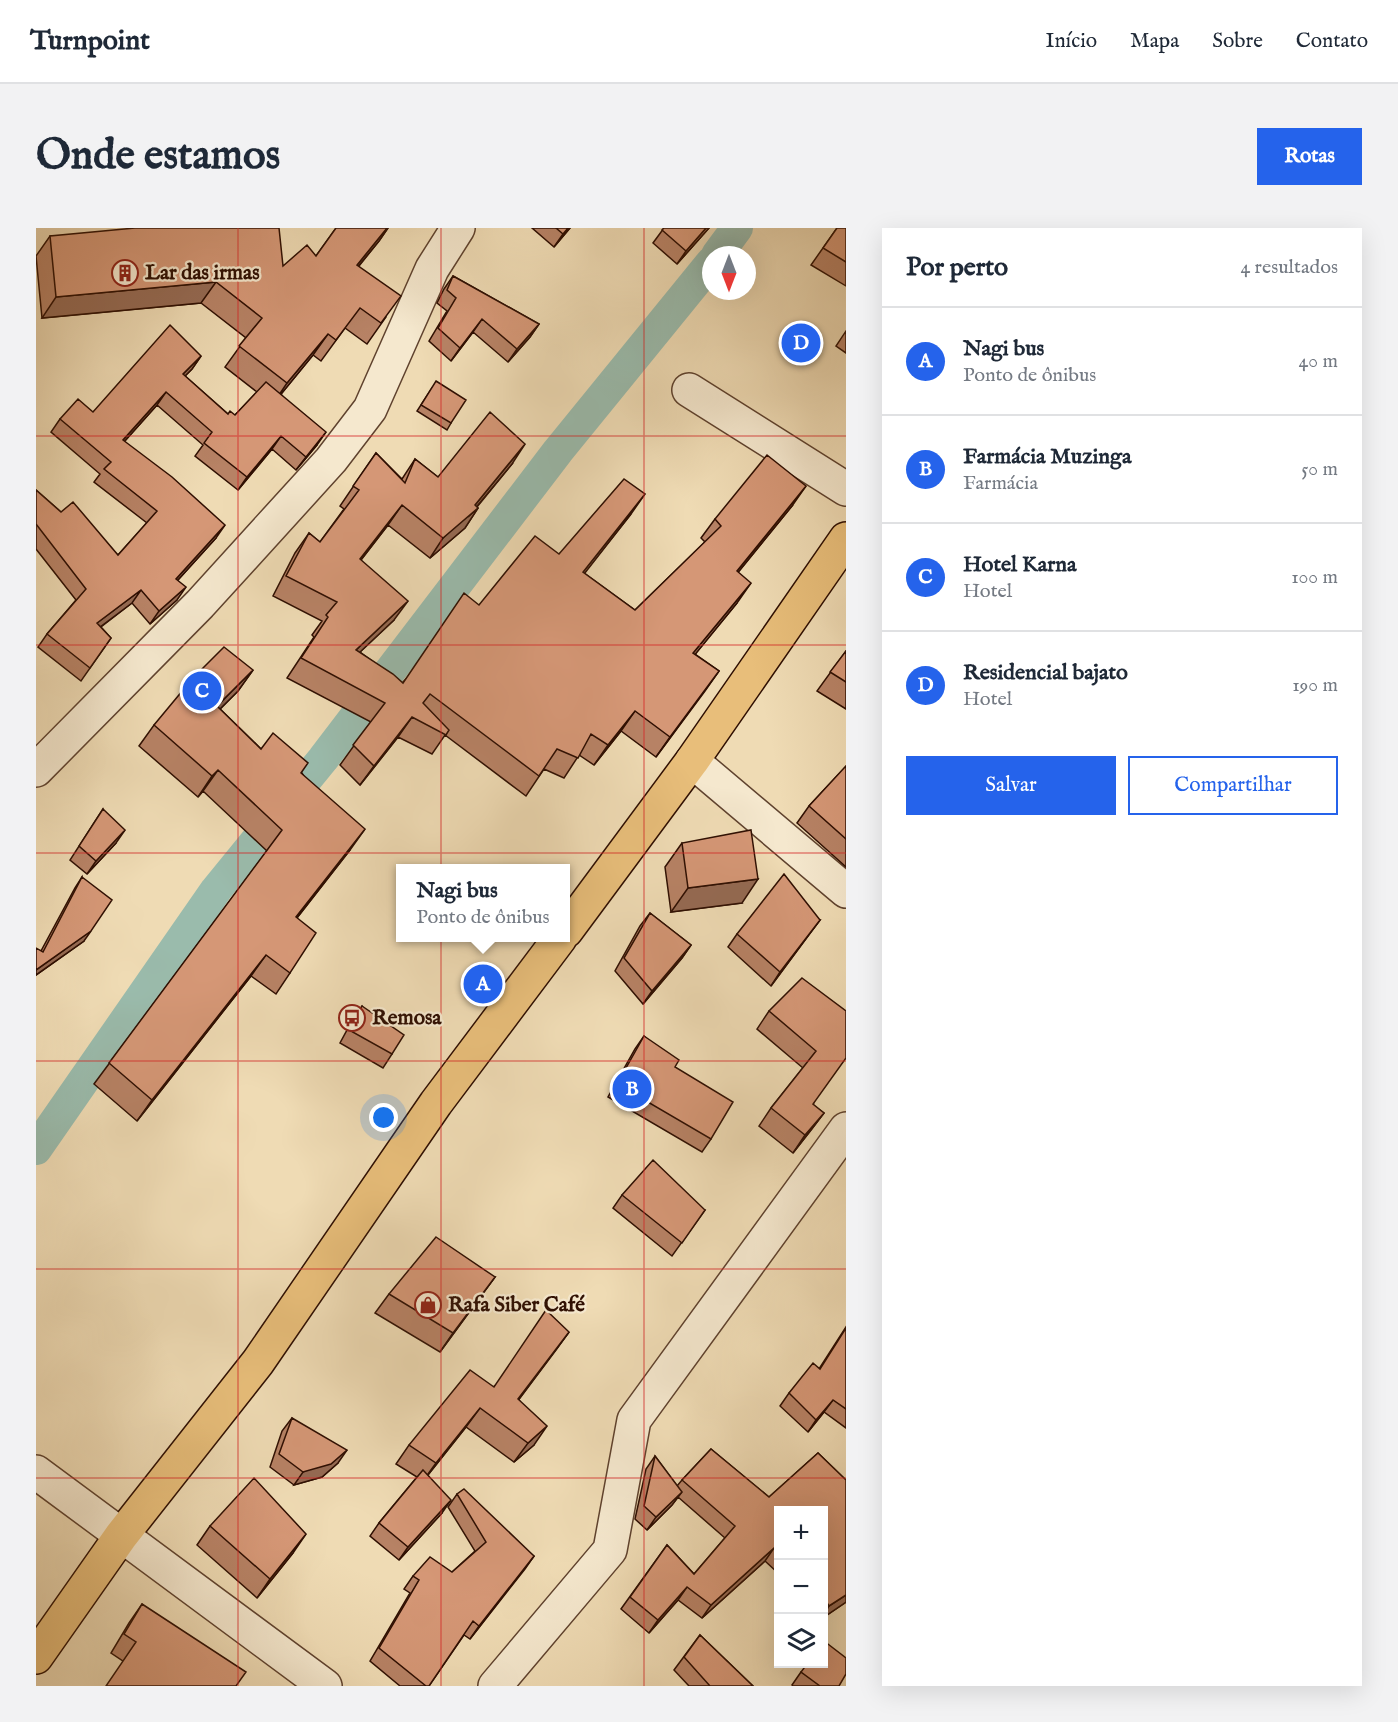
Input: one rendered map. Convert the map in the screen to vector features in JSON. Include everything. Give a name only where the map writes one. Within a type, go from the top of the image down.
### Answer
[{"type":"main road","points":[[570,926],[692,761],[846,539]]},
{"type":"main road","points":[[36,1656],[121,1536],[258,1362],[436,1104],[557,942]]},
{"type":"street","points":[[36,770],[200,604],[331,460],[370,409],[432,269],[458,228]]},
{"type":"street","points":[[689,390],[846,489]]},
{"type":"street","points":[[692,761],[846,891]]},
{"type":"street","points":[[495,1686],[610,1550],[634,1420],[846,1129]]},
{"type":"street","points":[[36,1472],[325,1686]]},
{"type":"building","points":[[135,228],[279,228],[283,266],[307,245],[316,256],[336,228],[387,228],[357,265],[401,296],[381,323],[360,308],[336,340],[328,334],[287,383],[239,346],[262,318],[216,282],[56,297],[50,236]]},
{"type":"building","points":[[556,228],[568,228],[563,234]]},
{"type":"building","points":[[664,228],[706,228],[686,251],[662,230]]},
{"type":"building","points":[[837,228],[846,228],[846,262],[823,248]]},
{"type":"building","points":[[453,276],[539,324],[517,349],[482,319],[460,348],[438,328],[456,298],[447,290]]},
{"type":"building","points":[[170,325],[201,356],[183,374],[228,414],[230,411],[235,415],[266,382],[326,432],[306,457],[281,436],[247,477],[204,443],[212,432],[166,392],[123,440],[172,477],[225,525],[176,579],[186,587],[159,611],[141,590],[97,623],[111,638],[90,668],[47,634],[86,589],[36,524],[36,490],[61,512],[73,502],[118,555],[157,511],[104,469],[111,462],[60,419],[78,399],[93,412]]},
{"type":"building","points":[[436,381],[466,400],[451,423],[421,405]]},
{"type":"building","points":[[490,412],[525,444],[475,505],[478,508],[443,538],[402,505],[360,559],[408,601],[356,650],[403,683],[464,593],[479,605],[535,536],[559,554],[624,479],[645,494],[583,572],[635,610],[721,526],[715,519],[767,455],[806,486],[737,571],[751,583],[693,653],[719,671],[670,737],[635,711],[608,745],[591,734],[578,758],[557,749],[539,776],[430,694],[423,703],[449,730],[446,735],[412,717],[374,766],[353,745],[385,703],[301,658],[328,617],[326,615],[337,602],[286,576],[309,533],[320,542],[359,490],[353,486],[376,453],[405,483],[415,459],[438,477]]},
{"type":"building","points":[[224,647],[253,670],[217,706],[261,749],[273,733],[308,763],[301,773],[365,829],[296,917],[316,933],[290,973],[266,955],[152,1100],[109,1063],[282,830],[218,770],[212,776],[154,725],[193,678]]},
{"type":"building","points":[[846,651],[846,682],[830,672]]},
{"type":"building","points":[[846,766],[846,839],[809,806]]},
{"type":"building","points":[[103,809],[125,830],[96,861],[79,846]]},
{"type":"building","points":[[751,830],[758,879],[688,888],[682,843]]},
{"type":"building","points":[[784,874],[820,920],[780,972],[737,934]]},
{"type":"building","points":[[82,877],[112,900],[91,931],[36,970],[36,948],[43,952]]},
{"type":"building","points":[[650,913],[691,945],[652,991],[624,958]]},
{"type":"building","points":[[802,978],[846,1011],[846,1058],[813,1104],[824,1113],[805,1135],[771,1108],[816,1051],[769,1011]]},
{"type":"building","points":[[362,1006],[404,1035],[392,1054],[349,1030]]},
{"type":"building","points":[[644,1036],[679,1060],[675,1067],[733,1102],[711,1139],[617,1084]]},
{"type":"building","points":[[653,1160],[705,1210],[682,1243],[622,1195]]},
{"type":"building","points":[[436,1237],[495,1277],[453,1333],[389,1294]]},
{"type":"building","points":[[546,1310],[569,1332],[518,1399],[547,1426],[528,1443],[480,1408],[436,1463],[409,1445],[470,1370],[494,1387]]},
{"type":"building","points":[[846,1328],[846,1409],[833,1400],[816,1420],[789,1393],[813,1363],[820,1369]]},
{"type":"building","points":[[292,1418],[347,1450],[331,1464],[303,1472],[279,1454]]},
{"type":"building","points":[[711,1449],[769,1497],[818,1453],[846,1480],[846,1595],[829,1606],[828,1604],[828,1506],[774,1506],[774,1548],[711,1605],[687,1587],[658,1620],[630,1597],[667,1545],[694,1574],[735,1526],[682,1480]]},
{"type":"building","points":[[655,1456],[682,1492],[656,1517],[644,1506]]},
{"type":"building","points":[[423,1470],[451,1500],[408,1547],[379,1523]]},
{"type":"building","points":[[254,1478],[306,1534],[270,1579],[210,1526]]},
{"type":"building","points":[[464,1489],[534,1556],[479,1626],[473,1621],[429,1686],[426,1686],[379,1648],[419,1580],[413,1576],[430,1557],[452,1572],[486,1542],[457,1494]]},
{"type":"building","points":[[142,1604],[246,1672],[236,1686],[106,1686],[136,1642],[124,1634]]},
{"type":"building","points":[[700,1635],[753,1686],[710,1686],[684,1657]]},
{"type":"building","points":[[828,1644],[846,1658],[846,1674],[839,1686],[820,1686],[801,1672],[804,1668],[828,1668]]},
{"type":"waterway","points":[[724,246],[737,228]]},
{"type":"waterway","points":[[36,1149],[216,890],[323,759],[558,451],[702,274]]},
{"type":"place","name":"Lar das irmas","points":[[125,273]]},
{"type":"place","name":"Residencial bajato","points":[[801,343]]},
{"type":"place","name":"Hotel Karna","points":[[202,691]]},
{"type":"place","name":"Nagi bus","points":[[483,984]]},
{"type":"place","name":"Remosa","points":[[352,1018]]},
{"type":"place","name":"Farmácia Muzinga","points":[[632,1089]]},
{"type":"place","name":"Rafa Siber Café","points":[[428,1305]]}]
